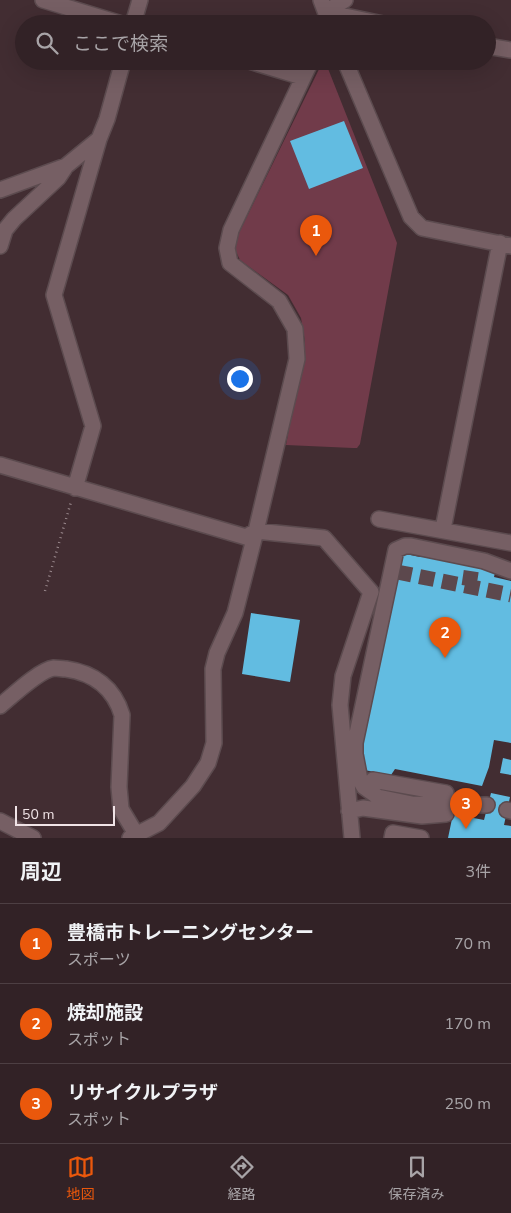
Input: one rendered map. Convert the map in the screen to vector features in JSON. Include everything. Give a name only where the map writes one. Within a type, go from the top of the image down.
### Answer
[{"type":"street","points":[[43,0],[92,15]]},
{"type":"street","points":[[136,15],[140,0]]},
{"type":"street","points":[[328,15],[345,0]]},
{"type":"street","points":[[496,48],[511,50]]},
{"type":"street","points":[[75,488],[93,426],[54,295],[98,139],[107,118],[120,70]]},
{"type":"street","points":[[279,70],[302,77]]},
{"type":"street","points":[[0,706],[29,680],[53,668],[80,671],[96,678],[110,690],[119,704],[122,715],[119,786],[121,809],[133,836],[159,823],[193,786],[208,763],[214,743],[213,669],[217,653],[235,613],[297,359],[295,328],[280,301],[230,262],[227,248],[231,230],[306,70]]},
{"type":"street","points":[[349,70],[411,216],[422,228],[506,244],[443,529]]},
{"type":"street","points":[[0,246],[5,230],[14,218],[58,178],[66,166],[98,139]]},
{"type":"street","points":[[0,190],[66,166]]},
{"type":"street","points":[[0,465],[246,536],[256,531],[324,538],[371,592],[343,676],[341,690],[340,704],[352,838]]},
{"type":"street","points":[[380,519],[443,529],[511,543]]},
{"type":"street","points":[[487,805],[412,804],[378,797],[364,787],[357,767],[355,743],[394,571],[396,550],[405,546],[411,546],[473,562],[484,561],[511,571]]},
{"type":"street","points":[[349,810],[363,808],[422,816],[446,814],[446,793],[373,780]]},
{"type":"street","points":[[0,821],[33,838]]},
{"type":"street","points":[[392,838],[393,833],[421,838]]},
{"type":"path","points":[[45,591],[75,488]]},
{"type":"shaded area","points":[[319,70],[329,70],[397,243],[360,444],[357,448],[286,445],[305,341],[301,318],[288,295],[240,260],[233,245]]},
{"type":"building","points":[[344,121],[363,168],[309,189],[290,141]]},
{"type":"building","points":[[401,553],[420,557],[421,553],[444,557],[444,561],[496,568],[494,577],[511,581],[511,743],[494,740],[489,767],[482,786],[395,769],[391,775],[364,770],[362,749]]},
{"type":"building","points":[[251,613],[300,620],[290,682],[242,674]]},
{"type":"building","points":[[503,758],[511,760],[511,775],[500,773]]},
{"type":"building","points":[[491,793],[510,797],[504,825],[511,826],[511,838],[448,838],[453,814],[484,820]]},
{"type":"tunnel","points":[[469,586],[472,566]]},
{"type":"tunnel","points":[[397,572],[511,595]]},
{"type":"place","name":"豊橋市トレーニングセンター","points":[[316,256]]},
{"type":"place","name":"焼却施設","points":[[445,658]]},
{"type":"place","name":"リサイクルプラザ","points":[[466,829]]}]
